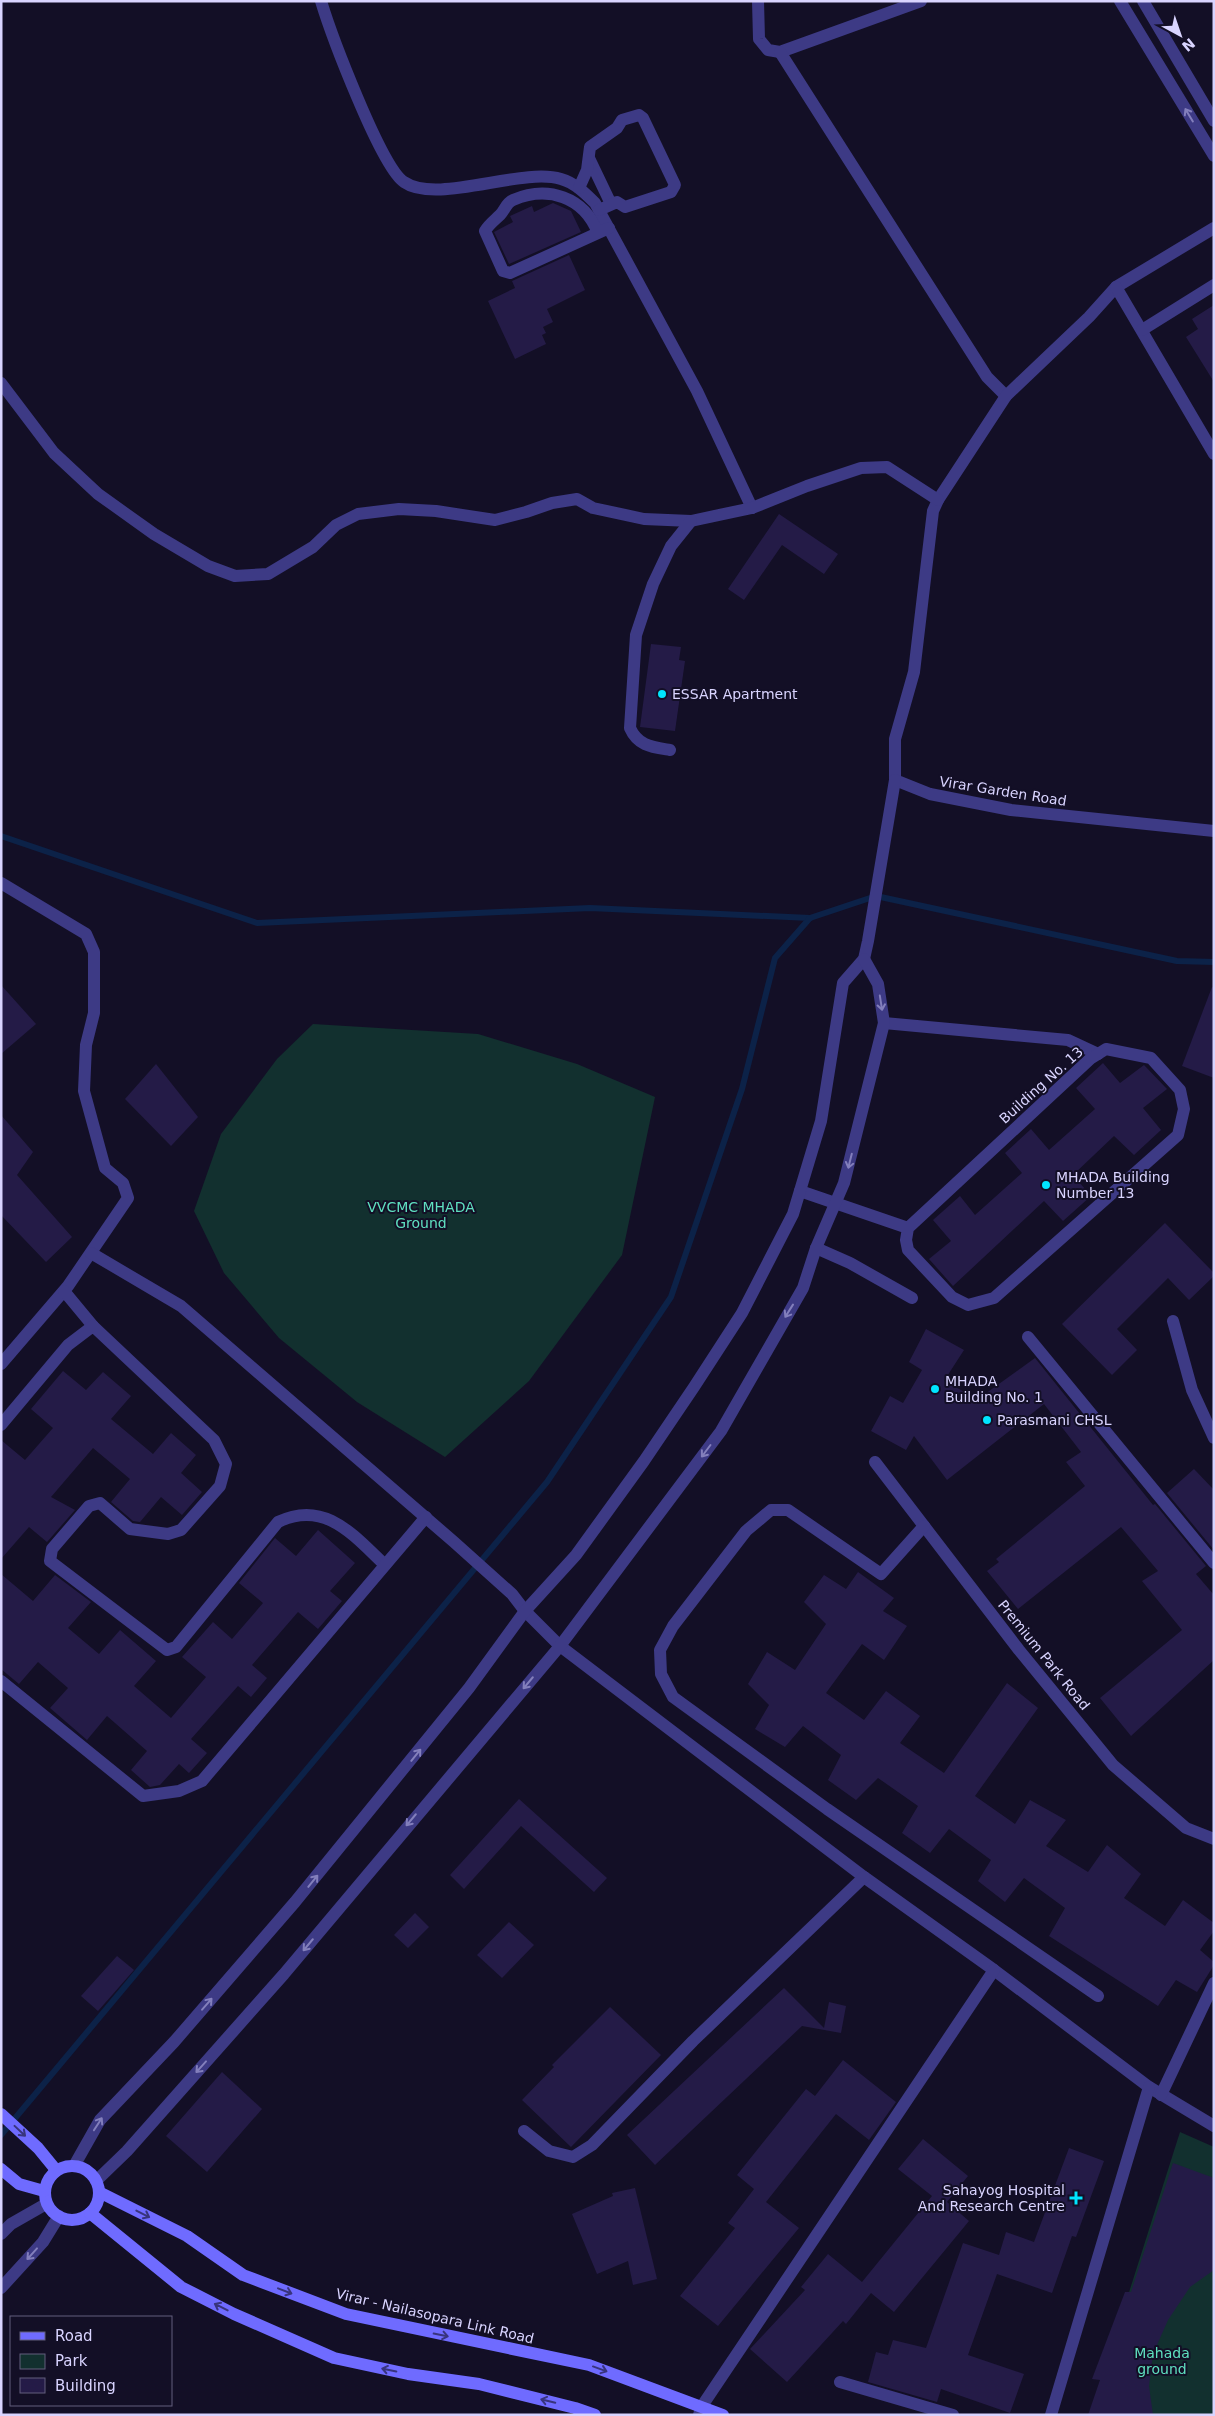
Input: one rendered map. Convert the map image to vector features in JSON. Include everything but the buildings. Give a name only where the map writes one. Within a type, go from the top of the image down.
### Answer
[{"type":"street","points":[[321,1],[331,34],[387,164],[404,183],[430,190],[538,177],[560,179],[579,188],[595,203],[599,210],[603,231]]},
{"type":"street","points":[[758,1],[759,39],[768,50],[780,52],[921,1]]},
{"type":"street","points":[[1120,1],[1214,156]]},
{"type":"street","points":[[1143,1],[1214,121]]},
{"type":"street","points":[[780,52],[987,377],[1006,396]]},
{"type":"street","points":[[579,188],[587,170],[590,147],[611,133],[622,120],[639,116],[643,118],[675,185],[671,192],[625,207],[617,202],[599,210]]},
{"type":"street","points":[[589,158],[611,204]]},
{"type":"street","points":[[603,231],[510,273],[503,271],[485,231],[512,201],[542,194],[560,196],[575,202],[603,231],[697,391],[752,508]]},
{"type":"street","points":[[74,2166],[100,2120],[174,2042],[295,1902],[469,1688],[525,1611],[576,1554],[644,1461],[742,1314],[793,1214],[821,1121],[843,983],[864,959],[895,780],[896,739],[914,672],[933,511],[938,500],[1006,396],[1089,317],[1116,286],[1214,228]]},
{"type":"street","points":[[1142,330],[1214,285]]},
{"type":"street","points":[[1116,286],[1214,454]]},
{"type":"street","points":[[1,383],[54,453],[98,494],[154,534],[208,566],[235,576],[268,574],[313,547],[336,524],[358,514],[399,509],[436,511],[495,520],[552,503],[577,499],[593,508],[644,518],[691,521],[752,508],[807,486],[860,468],[887,467],[938,500]]},
{"type":"street","points":[[670,750],[644,745],[635,738],[630,728],[636,635],[653,584],[672,546],[691,521]]},
{"type":"street","name":"Virar Garden Road","points":[[895,780],[930,794],[1011,810],[1214,831]]},
{"type":"street","points":[[1,882],[86,934],[94,952],[94,1013],[86,1045],[84,1090],[105,1168],[123,1183],[128,1198],[64,1291],[1,1364]]},
{"type":"street","points":[[98,2187],[127,2151],[284,1974],[560,1646],[721,1431],[803,1288],[816,1248],[844,1183],[884,1023],[878,984],[864,959]]},
{"type":"street","points":[[884,1023],[1068,1040],[1098,1054]]},
{"type":"street","name":"Building No. 13","points":[[1106,1049],[1151,1058],[1180,1090],[1184,1109],[1178,1135],[994,1298],[968,1305],[952,1297],[908,1250],[906,1240],[908,1228],[1090,1059],[1106,1049]]},
{"type":"street","points":[[800,1191],[908,1228]]},
{"type":"street","points":[[816,1248],[850,1263],[912,1298]]},
{"type":"street","points":[[91,1253],[181,1306],[426,1517],[512,1594],[525,1611],[560,1646],[864,1877],[994,1970],[1149,2087],[1214,2126]]},
{"type":"street","points":[[64,1291],[93,1326],[214,1440],[226,1464],[220,1486],[181,1530],[168,1534],[130,1529],[100,1504],[89,1506],[52,1548],[50,1560],[167,1650],[176,1646],[278,1522],[293,1515],[331,1519],[345,1528],[385,1565]]},
{"type":"street","points":[[1173,1321],[1192,1390],[1214,1438]]},
{"type":"street","points":[[1,1425],[68,1345],[93,1326]]},
{"type":"street","points":[[1028,1337],[1214,1562]]},
{"type":"street","name":"Premium Park Road","points":[[875,1462],[1019,1650],[1113,1765],[1186,1828],[1214,1839]]},
{"type":"street","points":[[924,1526],[881,1574],[788,1510],[771,1510],[746,1531],[673,1626],[660,1650],[661,1674],[673,1697],[827,1809],[1098,1996]]},
{"type":"street","points":[[1,1681],[143,1796],[179,1791],[202,1781],[426,1517]]},
{"type":"street","points":[[524,2131],[549,2151],[573,2157],[592,2144],[693,2041],[864,1877]]},
{"type":"street","points":[[700,2411],[994,1970]]},
{"type":"street","points":[[1162,2095],[1214,1983]]},
{"type":"street","points":[[1050,2415],[1149,2087]]},
{"type":"street","points":[[1,2114],[38,2148],[56,2170]]},
{"type":"street","points":[[67,2166],[74,2166],[89,2172],[98,2187],[97,2204],[90,2213],[79,2219],[66,2220],[54,2214],[46,2204],[44,2191],[48,2178],[56,2170],[67,2166]]},
{"type":"street","points":[[1,2170],[19,2184],[44,2191]]},
{"type":"street","name":"Virar - Nailasopara Link Road","points":[[98,2187],[188,2236],[243,2275],[346,2314],[588,2365],[700,2411],[723,2415]]},
{"type":"street","points":[[1,2234],[10,2224],[46,2204]]},
{"type":"street","points":[[90,2213],[181,2287],[234,2314],[334,2358],[408,2374],[479,2384],[575,2408],[595,2415]]},
{"type":"street","points":[[1,2288],[43,2242],[59,2216]]},
{"type":"street","points":[[840,2382],[953,2415]]},
{"type":"green space","name":"VVCMC MHADA Ground","points":[[313,1024],[478,1034],[577,1064],[655,1097],[622,1255],[529,1381],[445,1457],[357,1402],[279,1338],[224,1273],[194,1211],[221,1134],[277,1059]]},
{"type":"green space","name":"Mahada ground","points":[[1180,2132],[1214,2147],[1214,2415],[1090,2415]]},
{"type":"waterway","points":[[1,836],[257,923],[590,908],[810,918]]},
{"type":"waterway","points":[[1,2135],[547,1482],[671,1297],[742,1089],[775,958],[810,918],[876,896],[1177,961],[1214,962]]},
{"type":"place","name":"ESSAR Apartment","points":[[662,694]]},
{"type":"place","name":"MHADA Building Number 13","points":[[1046,1185]]},
{"type":"place","name":"MHADA Building No. 1","points":[[935,1389]]},
{"type":"place","name":"Parasmani CHSL","points":[[987,1420]]},
{"type":"place","name":"Sahayog Hospital And Research Centre","points":[[1076,2198]]}]
